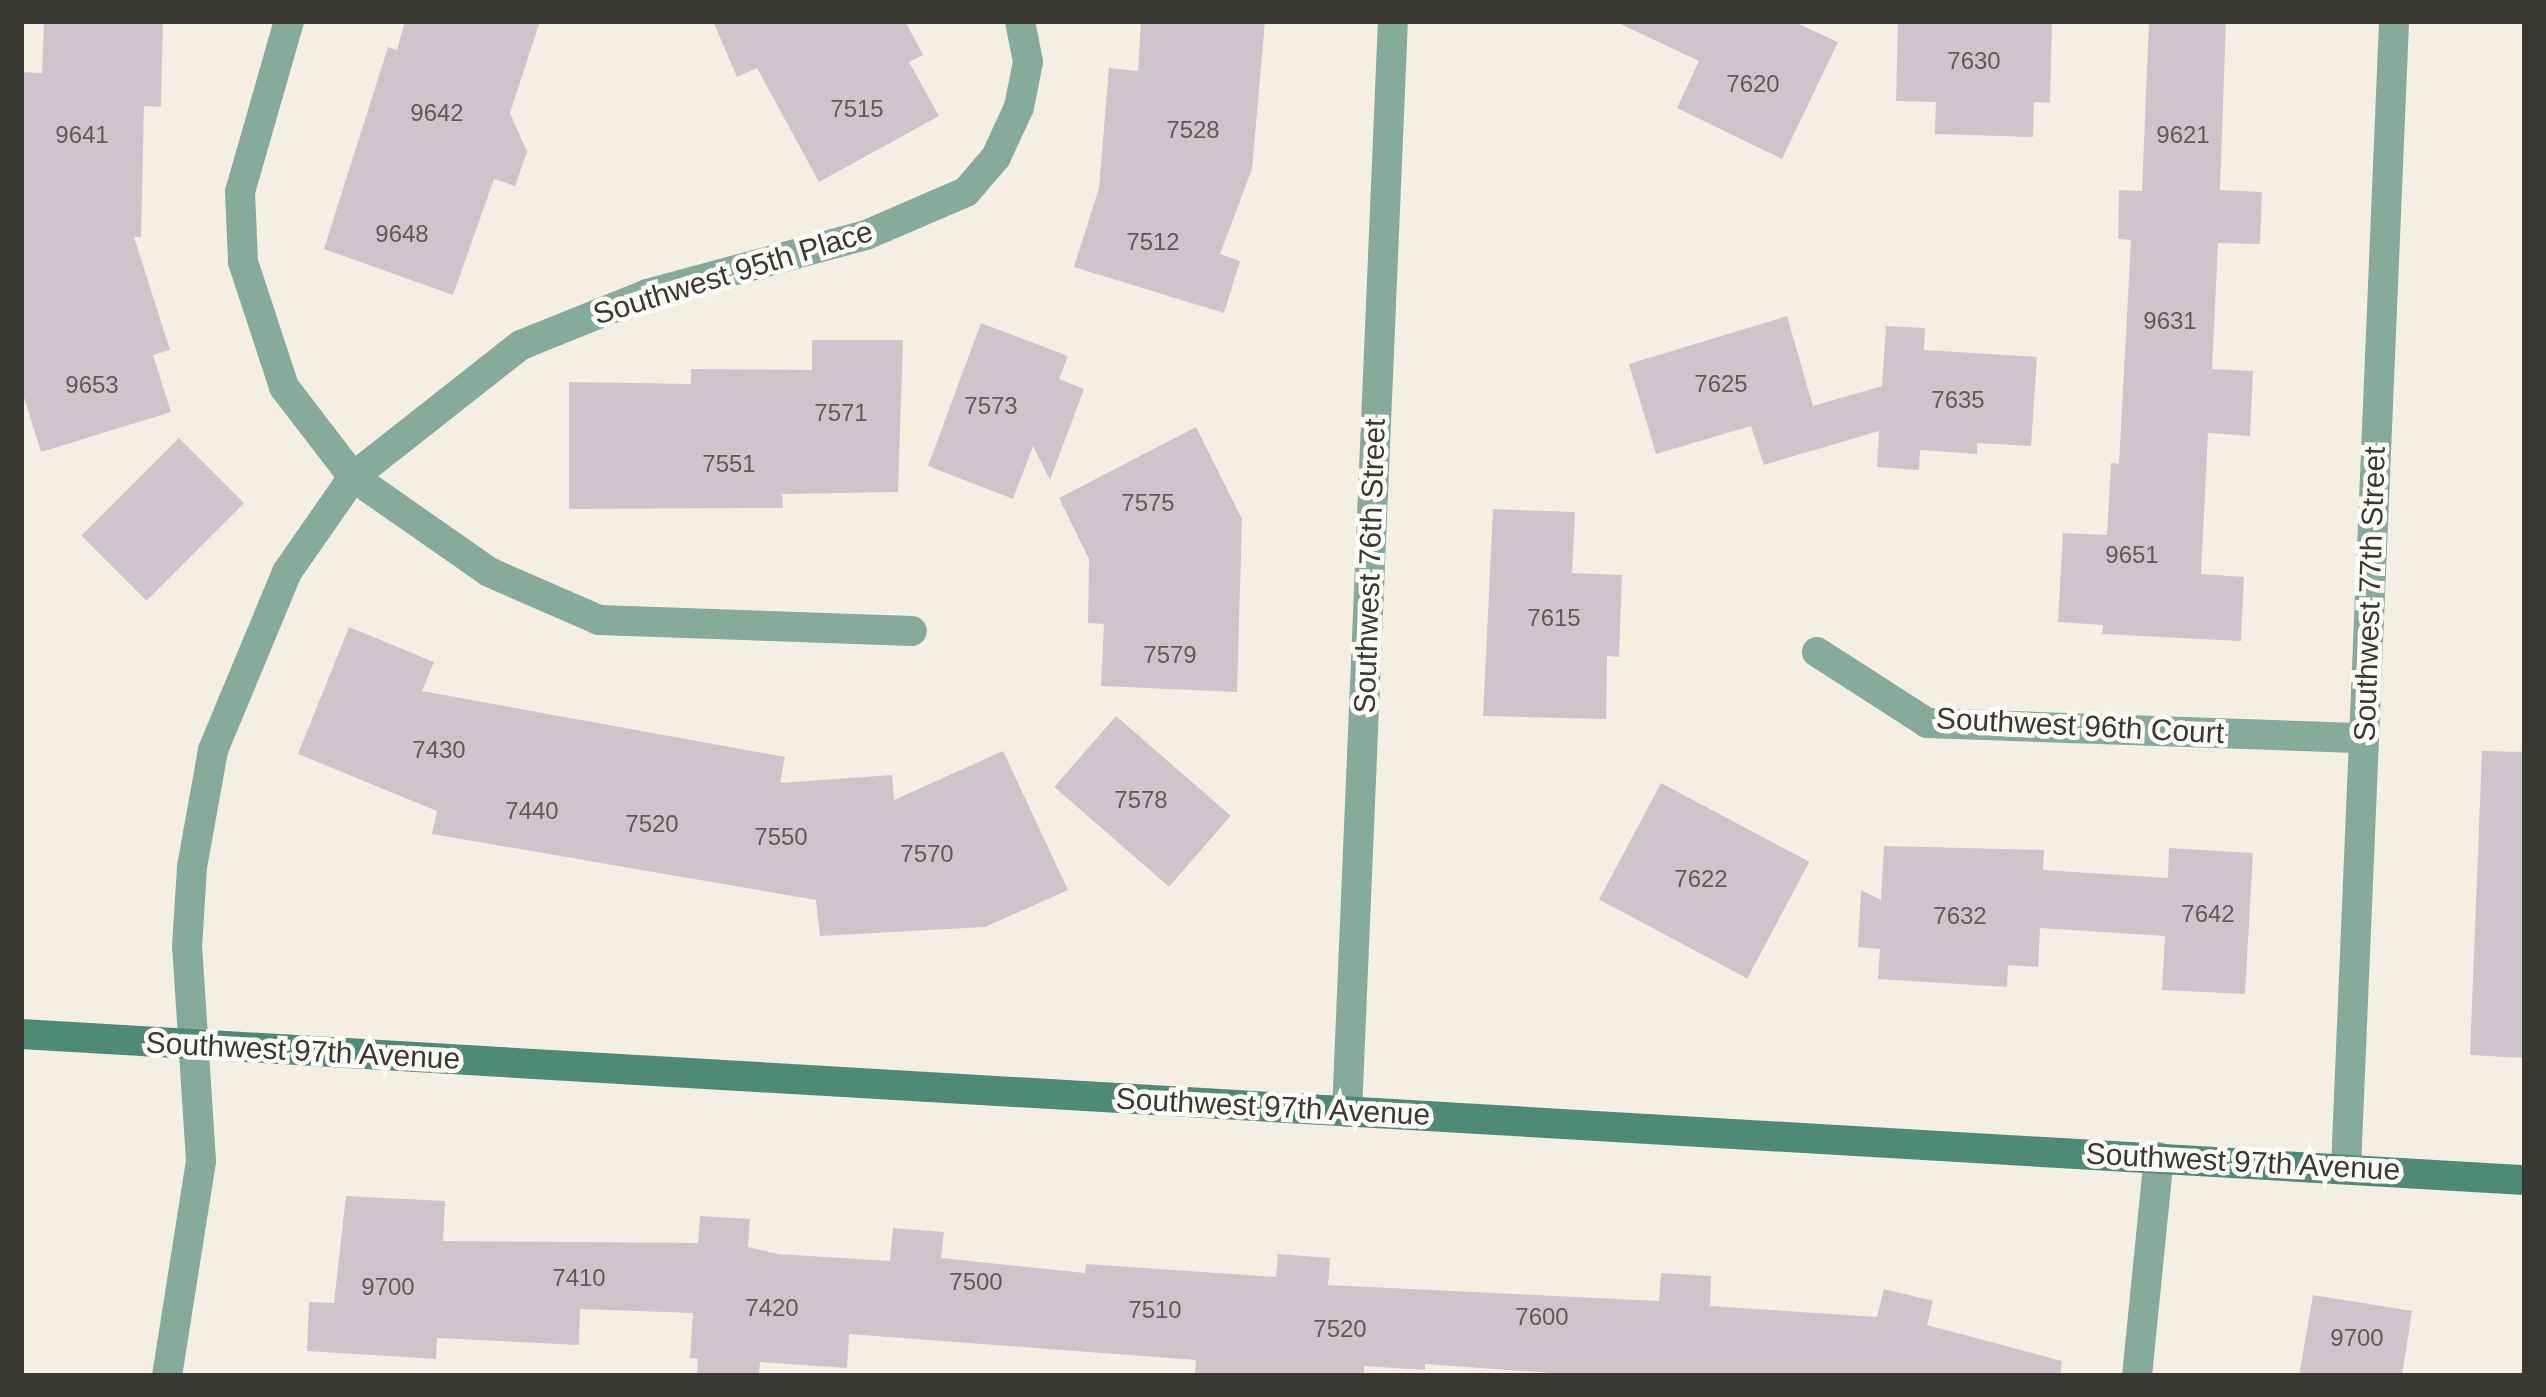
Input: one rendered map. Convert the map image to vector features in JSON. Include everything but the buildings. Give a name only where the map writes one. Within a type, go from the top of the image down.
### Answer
[{"type":"street","points":[[289,21],[241,192],[243,262],[284,387],[353,477],[489,572],[599,620],[912,631]]},
{"type":"street","name":"Southwest 95th Place","points":[[167,1376],[201,1161],[188,913],[208,769],[278,588],[353,477],[477,374],[560,326],[692,280],[866,235],[966,192],[996,157],[1018,107],[1028,62],[1020,21]]},
{"type":"street","name":"Southwest 76th Street","points":[[1347,1112],[1393,21]]},
{"type":"street","name":"Southwest 77th Street","points":[[2346,1168],[2394,21]]},
{"type":"street","name":"Southwest 96th Court","points":[[1817,652],[1927,723],[2363,738]]},
{"type":"street","name":"Southwest 97th Avenue","points":[[21,1034],[2525,1180]]},
{"type":"street","points":[[2137,1376],[2159,1157]]}]
